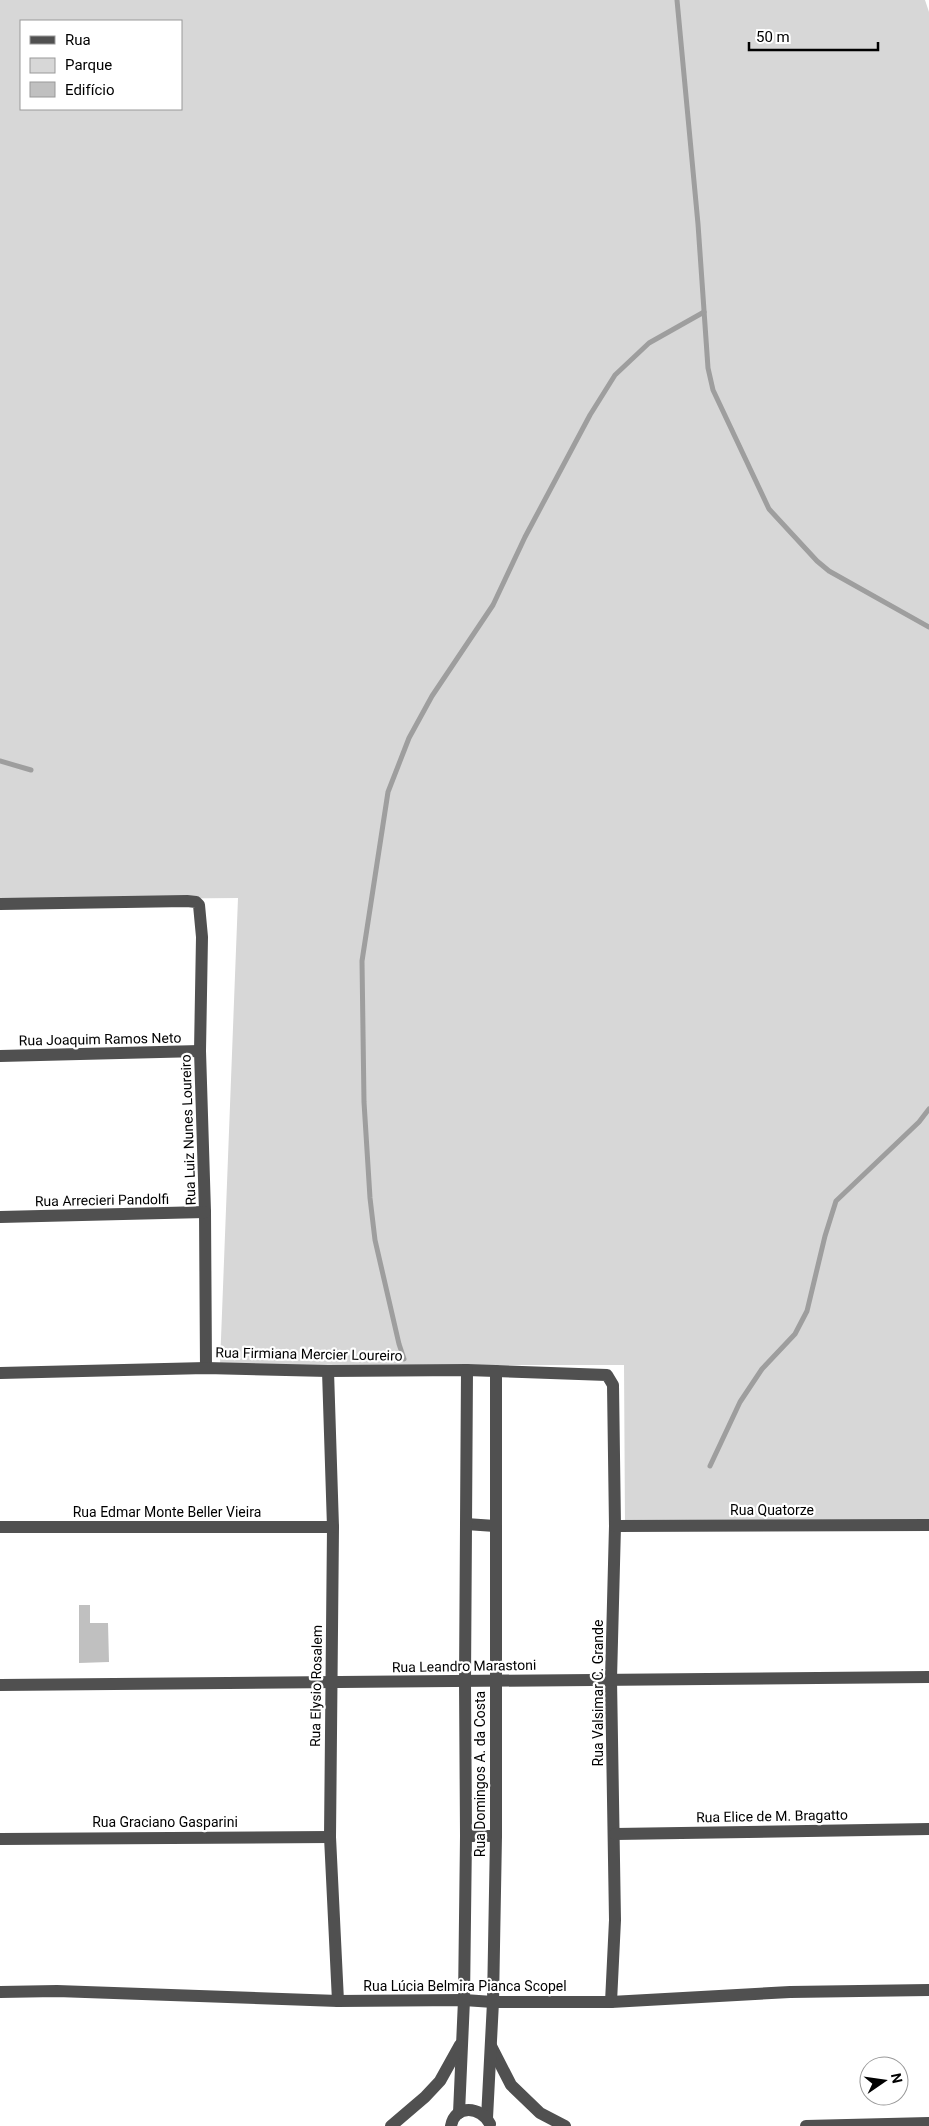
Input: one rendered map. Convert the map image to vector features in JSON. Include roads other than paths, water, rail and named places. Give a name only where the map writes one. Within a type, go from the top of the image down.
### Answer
[{"type":"street","name":"Rua Luiz Nunes Loureiro","points":[[0,904],[187,901],[196,902],[201,911],[200,1052],[205,1212],[206,1368]]},
{"type":"street","name":"Rua Joaquim Ramos Neto","points":[[0,1056],[200,1052]]},
{"type":"street","name":"Rua Arrecieri Pandolfi","points":[[0,1217],[205,1212]]},
{"type":"street","name":"Rua Firmiana Mercier Loureiro","points":[[0,1373],[206,1368],[328,1371],[468,1370],[603,1374],[607,1375],[613,1385]]},
{"type":"street","name":"Rua Domingos A. da Costa","points":[[459,2113],[464,2000],[466,1836],[465,1681],[468,1370]]},
{"type":"street","name":"Rua Elysio Rosalem","points":[[328,1371],[333,1527],[330,1837],[338,2000]]},
{"type":"street","name":"Rua Domingos A. da Costa","points":[[488,2122],[493,2002],[496,1836],[496,1371]]},
{"type":"street","name":"Rua Valsimar C. Grande","points":[[611,2002],[615,1920],[612,1679],[615,1526],[613,1385]]},
{"type":"street","points":[[466,1524],[495,1526]]},
{"type":"street","name":"Rua Quatorze","points":[[615,1526],[929,1525]]},
{"type":"street","name":"Rua Edmar Monte Beller Vieira","points":[[0,1527],[333,1527]]},
{"type":"street","name":"Rua Leandro Marastoni","points":[[0,1685],[929,1677]]},
{"type":"street","name":"Rua Elice de M. Bragatto","points":[[615,1834],[929,1829]]},
{"type":"street","points":[[466,1836],[496,1836]]},
{"type":"street","name":"Rua Graciano Gasparini","points":[[0,1839],[330,1837]]},
{"type":"street","name":"Rua Lúcia Belmira Pianca Scopel","points":[[0,1992],[57,1991],[338,2000],[611,2002],[790,1992],[929,1990]]},
{"type":"street","points":[[391,2126],[425,2097],[440,2080],[461,2043]]},
{"type":"street","points":[[490,2044],[511,2085],[540,2113],[565,2126]]},
{"type":"street","points":[[451,2126],[454,2117],[471,2109],[477,2110],[488,2122]]},
{"type":"street","points":[[806,2126],[929,2123]]},
{"type":"waterway","points":[[677,0],[698,224],[708,368],[713,390],[769,509],[817,561],[829,571],[929,627]]},
{"type":"waterway","points":[[404,1359],[375,1240],[370,1198],[364,1102],[362,961],[388,792],[409,738],[432,696],[493,605],[525,537],[590,415],[615,375],[649,343],[704,312]]},
{"type":"waterway","points":[[0,761],[31,770]]},
{"type":"waterway","points":[[710,1466],[740,1402],[762,1369],[795,1334],[807,1311],[825,1236],[836,1201],[919,1122],[929,1109]]}]
